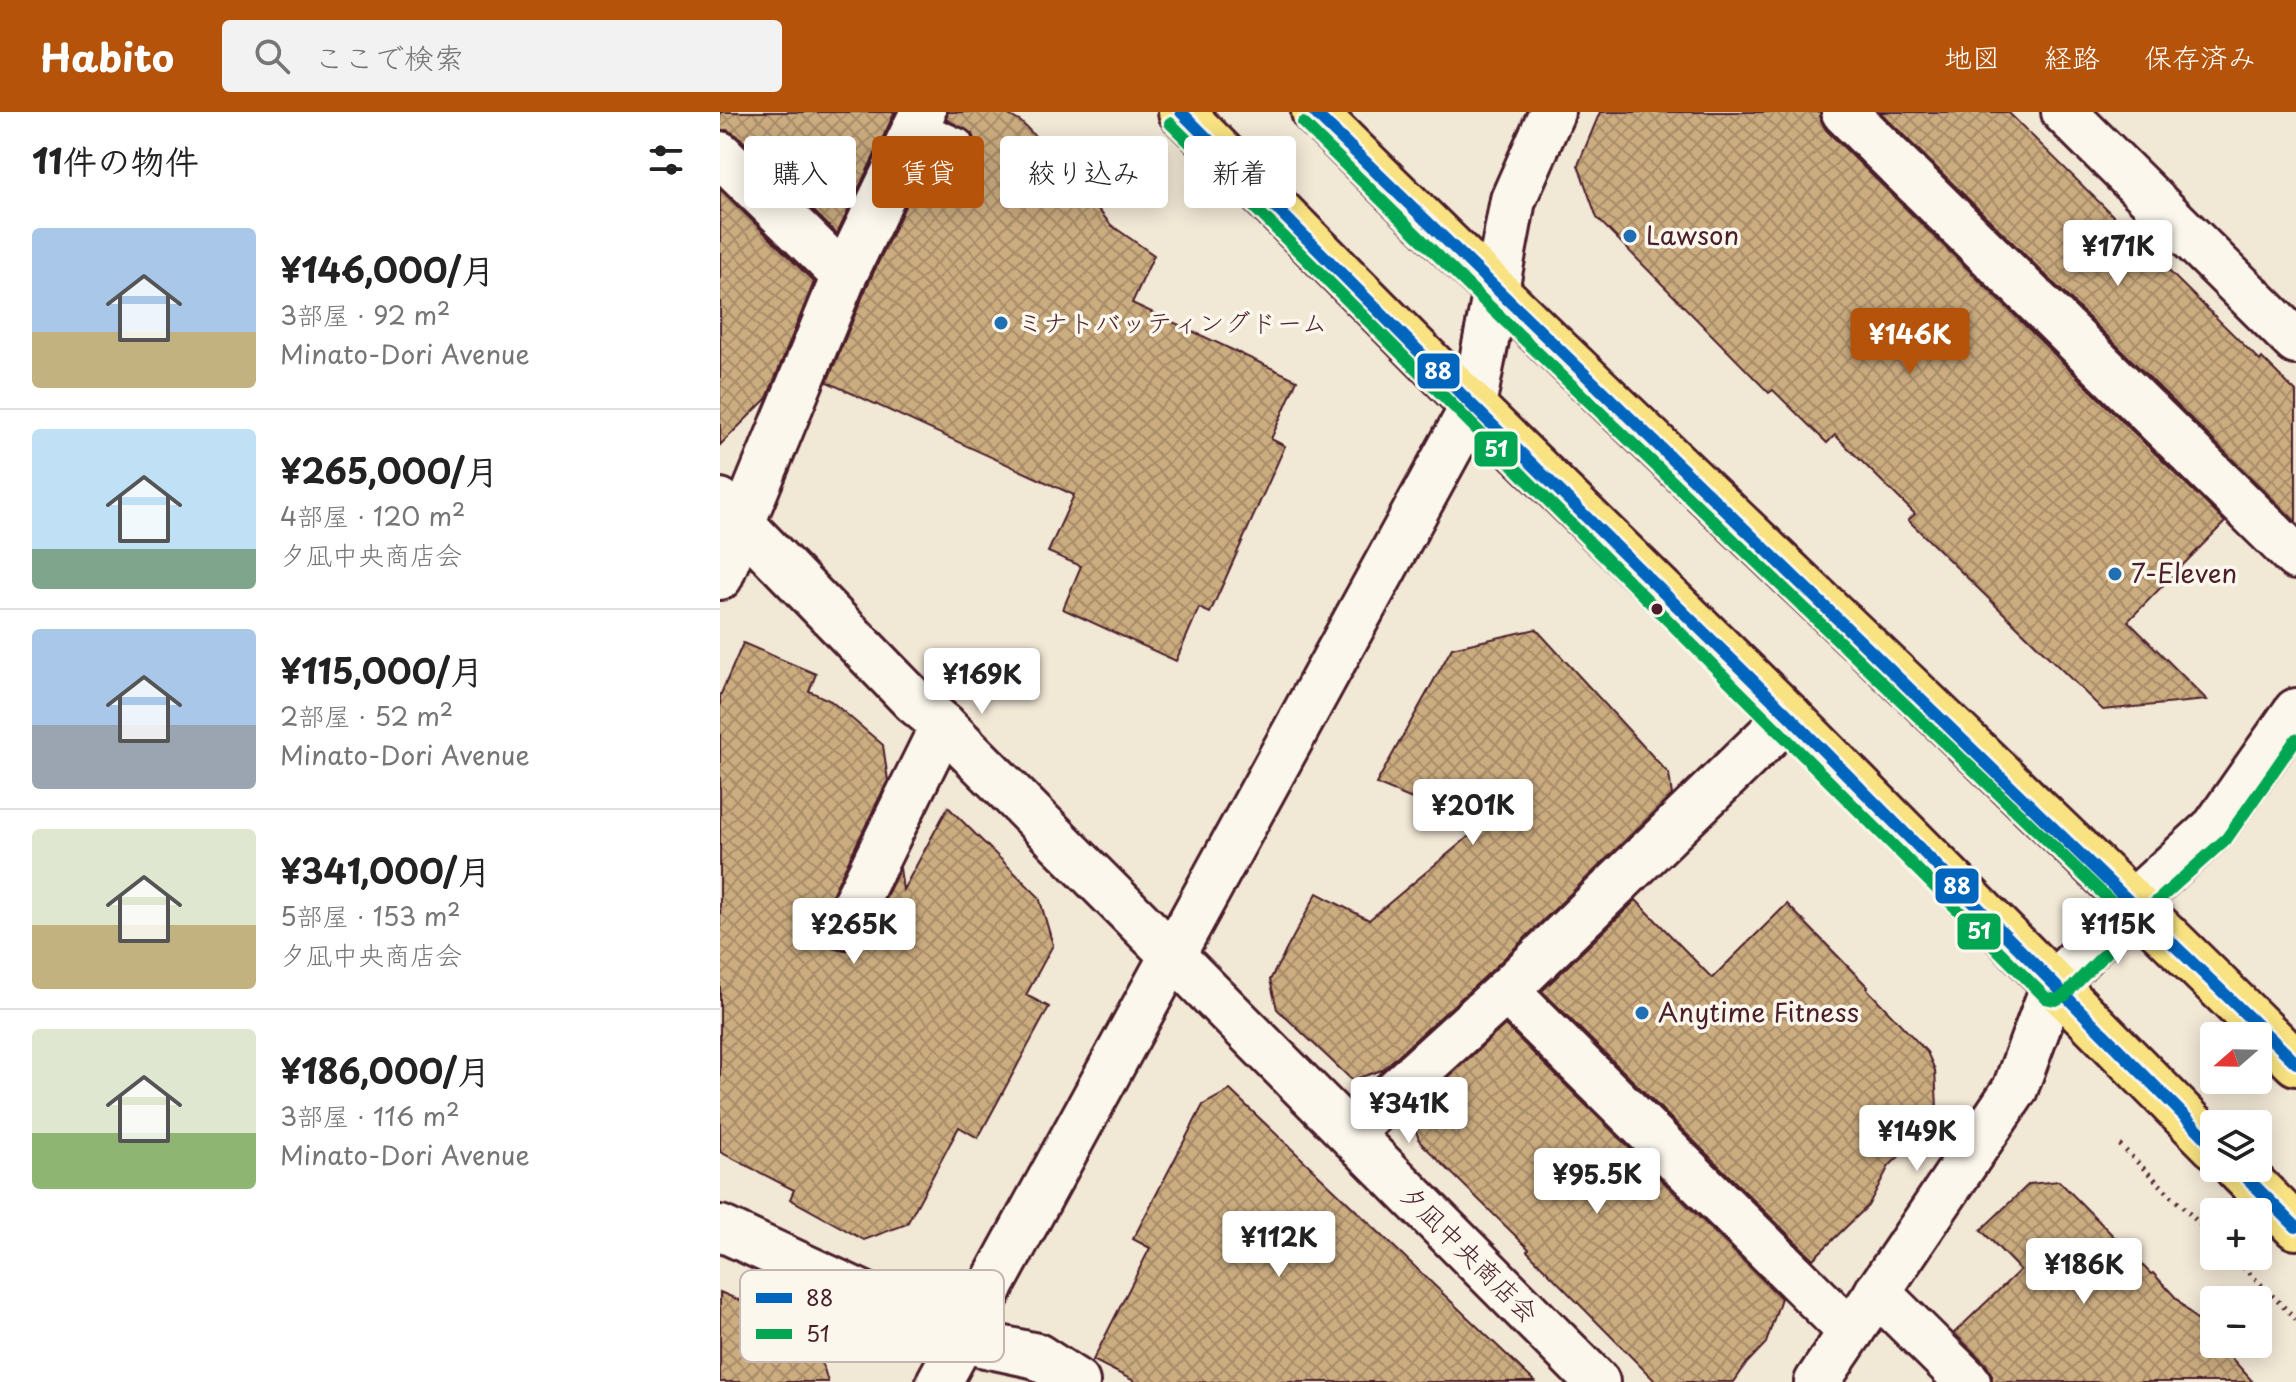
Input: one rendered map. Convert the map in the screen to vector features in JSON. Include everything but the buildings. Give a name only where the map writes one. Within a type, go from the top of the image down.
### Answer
[{"type":"highway","points":[[1181,112],[1473,406],[1789,716],[2200,1132]]},
{"type":"highway","points":[[1314,112],[2134,901],[2296,1063]]},
{"type":"highway","points":[[2251,1182],[2296,1227]]},
{"type":"street","points":[[1000,1270],[1473,406],[1513,200],[1552,112]]},
{"type":"street","points":[[1844,112],[2296,557]]},
{"type":"street","points":[[2064,112],[2296,342]]},
{"type":"street","points":[[720,577],[731,512],[920,118]]},
{"type":"street","points":[[720,154],[844,276]]},
{"type":"street","name":"夕凪中央商店会","points":[[731,512],[914,701],[943,725],[1597,1382]]},
{"type":"street","points":[[1817,1382],[2015,1089],[2054,984],[2134,901],[2215,827],[2296,711]]},
{"type":"street","points":[[1350,1133],[1506,991],[1789,716]]},
{"type":"street","points":[[844,926],[943,725]]},
{"type":"street","points":[[1506,991],[1851,1332]]},
{"type":"street","points":[[720,1228],[811,1270]]},
{"type":"street","points":[[1877,1292],[1968,1382]]},
{"type":"street","points":[[1004,1349],[1037,1356],[1077,1382]]},
{"type":"street","points":[[939,1382],[950,1362]]},
{"type":"lane","points":[[920,118],[947,136]]},
{"type":"path","points":[[2120,1145],[2200,1224]]},
{"type":"path","points":[[2246,1270],[2296,1319]]},
{"type":"transit line","name":"88","points":[[1181,112],[1473,406],[1789,716],[2200,1132]]},
{"type":"transit line","name":"88","points":[[1314,112],[2296,1063]]},
{"type":"transit line","name":"51","points":[[1170,123],[2046,998],[2056,1000],[2064,996],[2145,912],[2227,838],[2296,739]]},
{"type":"transit line","name":"51","points":[[1303,123],[1485,302],[2123,913]]},
{"type":"transit line","name":"88","points":[[2251,1182],[2296,1227]]},
{"type":"place","name":"Lawson","points":[[1630,236]]},
{"type":"place","name":"ミナトバッティングドーム","points":[[1001,323]]},
{"type":"place","name":"7-Eleven","points":[[2115,574]]},
{"type":"place","name":"Anytime Fitness","points":[[1642,1013]]}]
